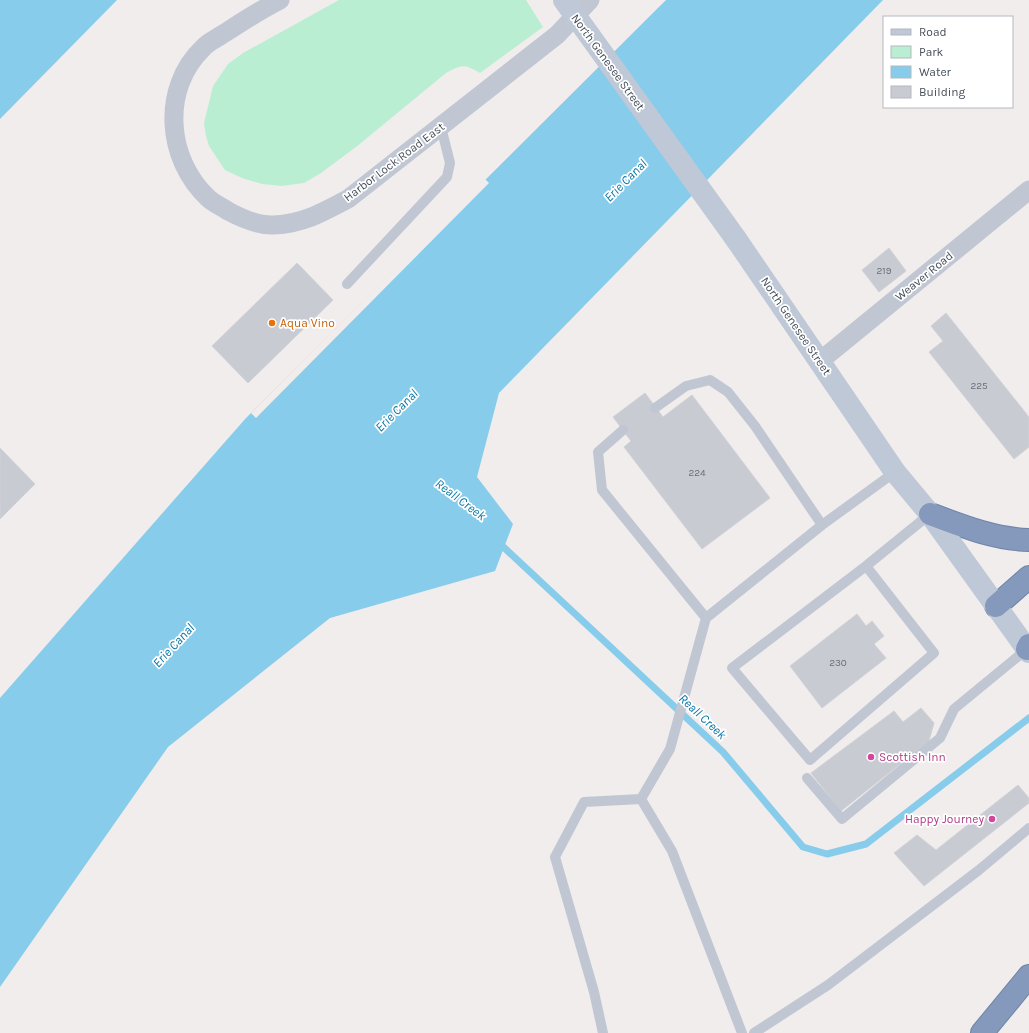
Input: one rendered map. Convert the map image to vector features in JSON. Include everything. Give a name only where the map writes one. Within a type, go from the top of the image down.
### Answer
[{"type":"highway","points":[[930,514],[971,529],[1011,540],[1029,540]]},
{"type":"highway","points":[[996,606],[1029,577]]},
{"type":"highway","points":[[982,1033],[1029,976]]},
{"type":"main road","name":"North Genesee Street","points":[[564,0],[736,239],[896,472],[930,514],[1028,648]]},
{"type":"street","name":"Harbor Lock Road East","points":[[280,0],[258,12],[203,47],[192,61],[176,90],[173,120],[178,152],[188,173],[208,198],[242,219],[274,225],[312,218],[348,199],[557,35],[590,0]]},
{"type":"street","name":"Weaver Road","points":[[820,361],[1029,190]]},
{"type":"lane","points":[[347,284],[448,177],[450,163],[441,127]]},
{"type":"lane","points":[[655,408],[686,386],[710,380],[728,392],[755,426],[822,525]]},
{"type":"lane","points":[[623,430],[598,452],[602,490],[706,618]]},
{"type":"lane","points":[[641,799],[670,749],[706,618],[822,525],[896,472]]},
{"type":"lane","points":[[866,566],[934,653],[810,760],[732,668],[866,566],[930,514]]},
{"type":"lane","points":[[807,778],[842,819],[940,738],[954,709],[1028,648]]},
{"type":"lane","points":[[603,1033],[594,992],[555,857],[584,802],[641,799]]},
{"type":"lane","points":[[641,799],[672,851],[742,1033]]},
{"type":"lane","points":[[754,1033],[828,986],[979,870],[1029,828]]},
{"type":"green space","points":[[339,0],[526,0],[543,27],[480,73],[463,66],[446,73],[356,147],[321,173],[304,183],[282,186],[262,184],[242,178],[225,170],[209,146],[204,123],[213,86],[228,64],[243,53]]},
{"type":"water","points":[[0,0],[117,0],[0,119]]},
{"type":"water","name":"Erie Canal","points":[[666,0],[883,0],[499,393],[477,477],[513,524],[495,571],[330,618],[168,747],[0,987],[0,698],[246,418]]},
{"type":"pier","points":[[485,179],[489,183],[256,418],[251,413]]},
{"type":"building","points":[[889,248],[906,271],[879,292],[862,270]]},
{"type":"building","name":"Aqua Vino","points":[[297,263],[333,300],[248,383],[212,346]]},
{"type":"building","points":[[946,313],[1029,417],[1029,447],[1014,459],[929,352],[943,341],[931,326]]},
{"type":"building","points":[[645,393],[663,417],[692,395],[770,498],[702,549],[624,447],[631,441],[613,417]]},
{"type":"building","points":[[0,448],[35,484],[0,519]]},
{"type":"building","points":[[857,614],[866,626],[872,621],[884,636],[874,644],[886,658],[822,708],[790,666]]},
{"type":"building","name":"Scottish Inn","points":[[921,708],[934,723],[929,741],[841,811],[811,773],[894,711],[903,722]]},
{"type":"building","name":"Happy Journey","points":[[1018,785],[1029,798],[1029,803],[924,886],[894,853],[917,835],[936,850]]},
{"type":"waterway","name":"Reall Creek","points":[[497,541],[723,752],[803,847],[827,854],[866,844],[1029,718]]},
{"type":"place","name":"Aqua Vino","points":[[272,323]]},
{"type":"place","name":"Scottish Inn","points":[[871,757]]},
{"type":"place","name":"Happy Journey","points":[[992,819]]}]
